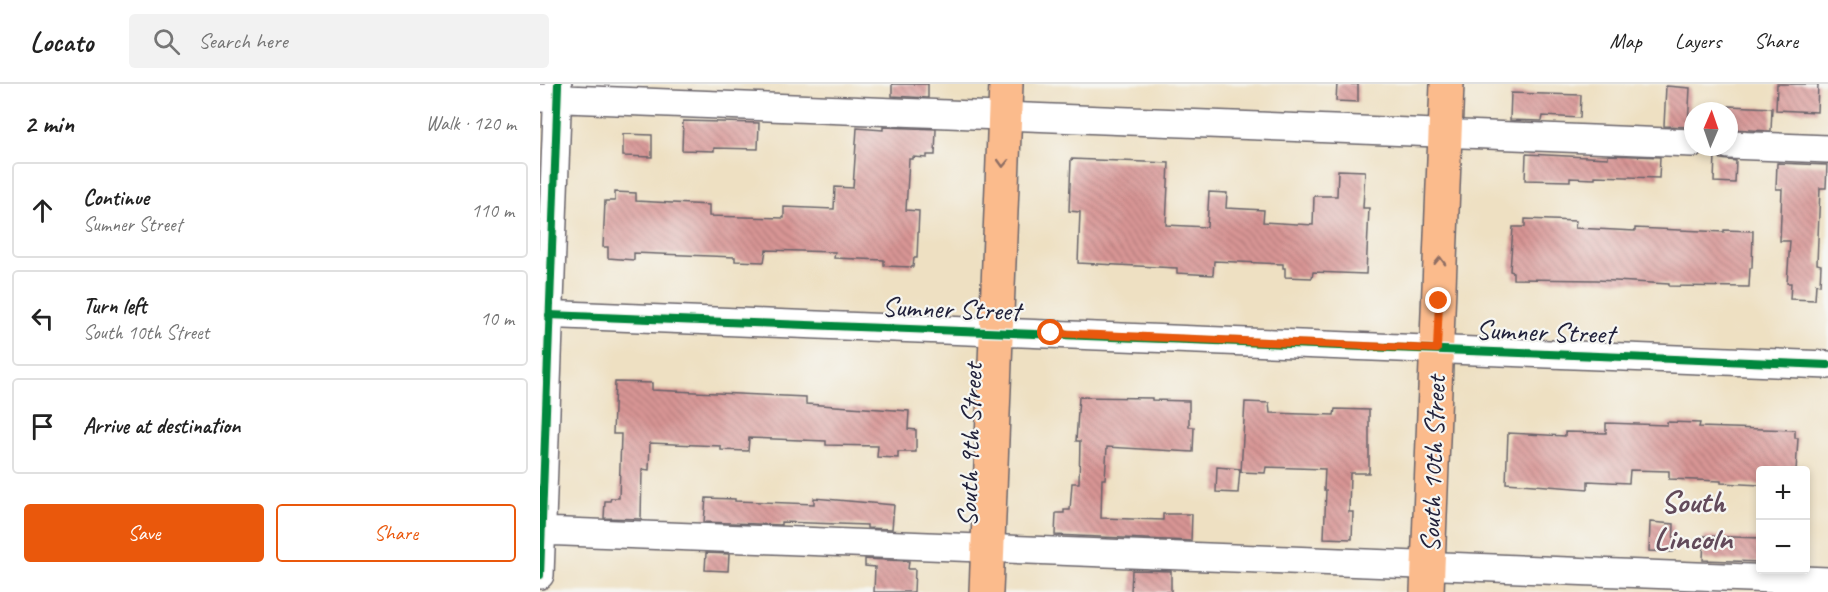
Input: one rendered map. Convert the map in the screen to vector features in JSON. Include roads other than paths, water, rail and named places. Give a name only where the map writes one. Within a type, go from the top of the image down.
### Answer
[{"type":"main road","name":"South 9th Street","points":[[986,592],[1006,84]]},
{"type":"main road","name":"South 10th Street","points":[[1427,578],[1447,84]]},
{"type":"street","points":[[540,575],[552,93],[1005,117],[1684,143]]},
{"type":"street","points":[[1738,145],[1828,149]]},
{"type":"street","name":"Sumner Street","points":[[545,314],[1828,365]]},
{"type":"street","points":[[541,531],[987,548],[1427,578],[1828,580]]},
{"type":"district","name":"South Lincoln","points":[[1693,520]]}]
